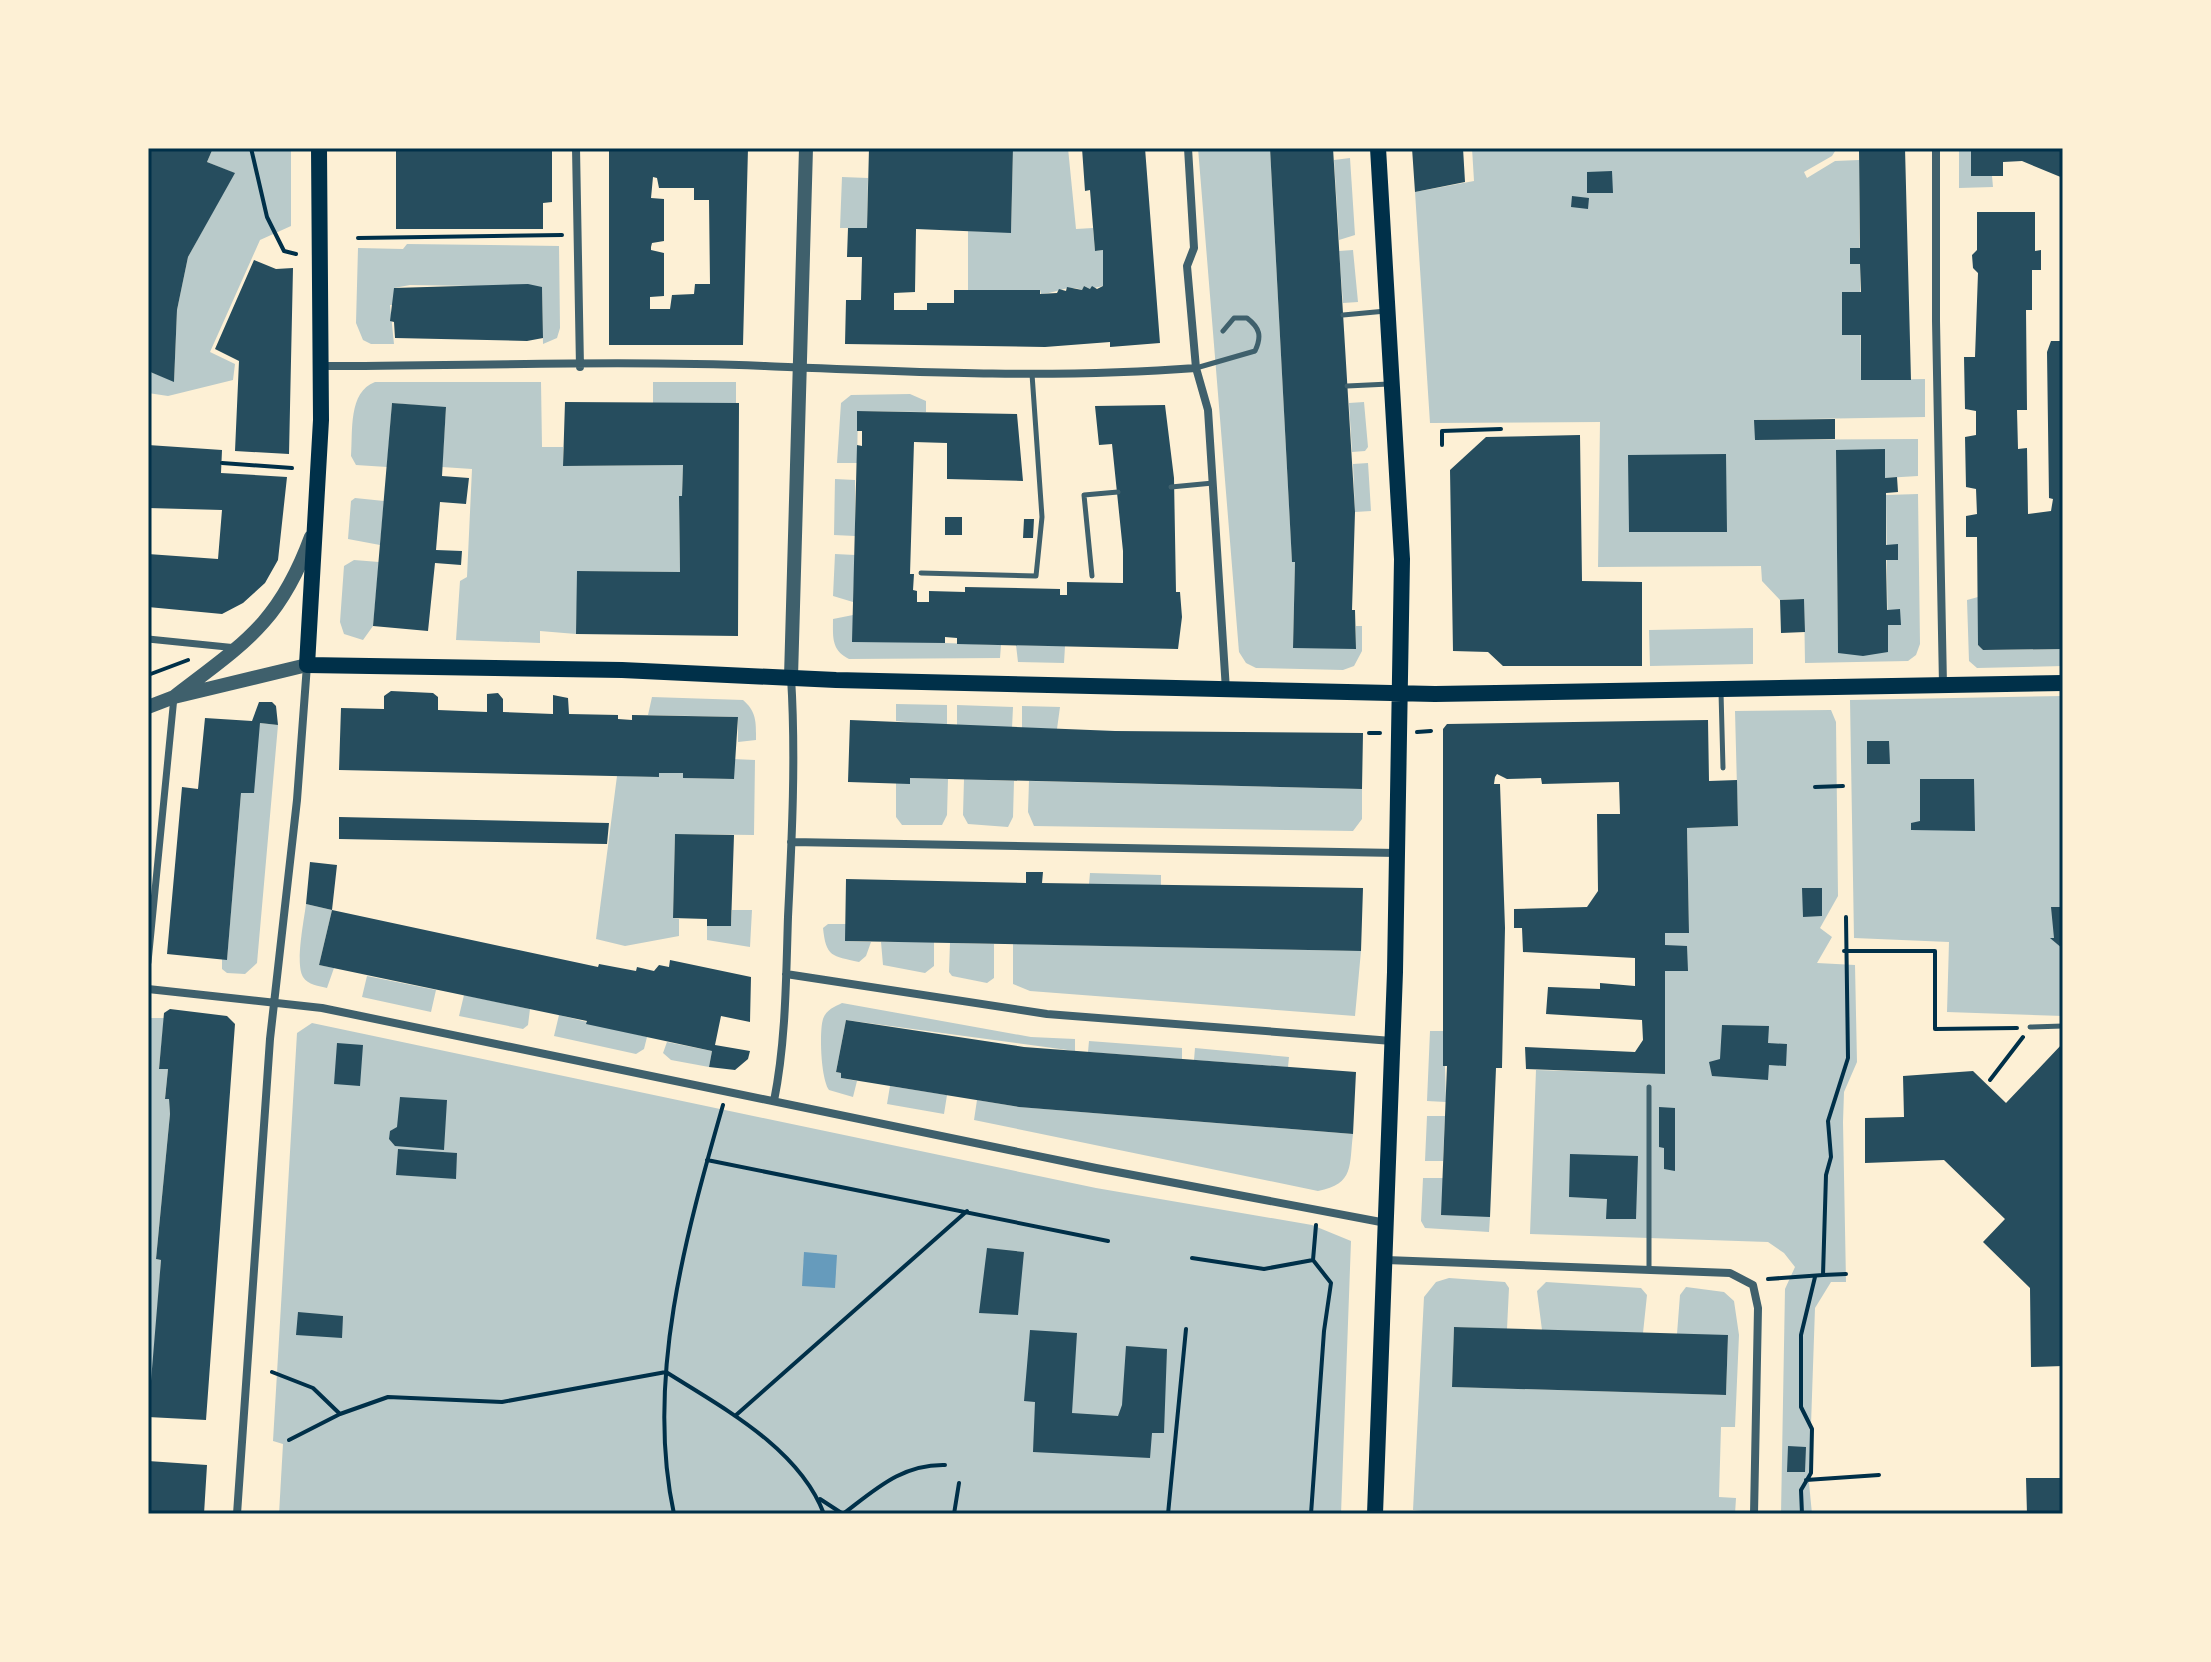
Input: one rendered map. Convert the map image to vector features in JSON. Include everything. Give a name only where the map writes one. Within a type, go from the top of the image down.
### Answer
[{"type":"main road","points":[[319,148],[321,366],[307,665],[1226,691],[1399,693],[1721,691],[2063,683]]},
{"type":"main road","points":[[1375,1514],[1398,853],[1401,503],[1378,148]]},
{"type":"street","points":[[576,148],[580,367]]},
{"type":"street","points":[[774,1101],[780,1072],[791,842],[791,677],[806,148]]},
{"type":"street","points":[[1188,148],[1194,248],[1187,266],[1196,368],[1208,410],[1226,691]]},
{"type":"street","points":[[1936,148],[1936,336],[1943,685]]},
{"type":"street","points":[[321,366],[800,368],[1032,373],[1196,368]]},
{"type":"street","points":[[148,962],[174,697],[240,648],[286,597],[316,523]]},
{"type":"street","points":[[148,639],[240,648]]},
{"type":"street","points":[[148,707],[174,697],[307,665],[297,800],[274,1002],[237,1514]]},
{"type":"street","points":[[791,842],[1398,853]]},
{"type":"street","points":[[786,974],[822,977],[1047,1014],[1392,1041]]},
{"type":"street","points":[[148,989],[322,1008],[1386,1223]]},
{"type":"street","points":[[1386,1260],[1730,1273],[1753,1285],[1758,1308],[1754,1514]]},
{"type":"lane","points":[[1343,315],[1390,311]]},
{"type":"lane","points":[[1196,368],[1242,357],[1255,351],[1260,339],[1257,326],[1247,318],[1234,318],[1223,331]]},
{"type":"lane","points":[[921,573],[1036,576],[1042,517],[1032,373]]},
{"type":"lane","points":[[1347,386],[1394,384]]},
{"type":"lane","points":[[1171,487],[1214,483]]},
{"type":"lane","points":[[1092,576],[1084,495],[1118,492]]},
{"type":"lane","points":[[1721,691],[1723,768]]},
{"type":"lane","points":[[2030,1027],[2063,1026]]},
{"type":"lane","points":[[1649,1087],[1649,1270]]},
{"type":"path","points":[[251,148],[267,217],[284,251],[296,254]]},
{"type":"path","points":[[358,238],[562,235]]},
{"type":"path","points":[[1442,445],[1442,431],[1501,429]]},
{"type":"path","points":[[222,463],[292,468]]},
{"type":"path","points":[[148,675],[186,661],[213,643]]},
{"type":"path","points":[[1815,787],[1843,786]]},
{"type":"path","points":[[1823,1275],[1826,1175],[1831,1157],[1828,1121],[1848,1058],[1844,951],[1846,917]]},
{"type":"path","points":[[1844,951],[1935,951],[1935,1029],[2030,1027]]},
{"type":"path","points":[[1990,1080],[2030,1027]]},
{"type":"path","points":[[674,1514],[667,1480],[666,1372],[674,1311],[723,1102]]},
{"type":"path","points":[[707,1160],[1108,1241]]},
{"type":"path","points":[[735,1416],[967,1211]]},
{"type":"path","points":[[1311,1514],[1324,1331],[1331,1283],[1313,1260],[1316,1225]]},
{"type":"path","points":[[1192,1258],[1264,1269],[1313,1260]]},
{"type":"path","points":[[1753,1285],[1775,1276],[1846,1274]]},
{"type":"path","points":[[1802,1514],[1804,1480],[1811,1473],[1812,1429],[1801,1407],[1801,1335],[1815,1277]]},
{"type":"path","points":[[1168,1514],[1186,1329]]},
{"type":"path","points":[[272,1372],[313,1388],[340,1414]]},
{"type":"path","points":[[289,1440],[340,1414],[388,1397],[502,1402],[666,1372],[735,1416],[789,1461],[818,1498],[824,1514]]},
{"type":"path","points":[[818,1498],[843,1514],[899,1473],[922,1465],[945,1465]]},
{"type":"path","points":[[1804,1480],[1879,1475]]},
{"type":"path","points":[[954,1514],[959,1483]]},
{"type":"shaded area","points":[[213,148],[291,148],[291,226],[260,240],[210,352],[235,364],[233,380],[168,396],[148,393],[148,371],[174,381],[177,310],[188,257],[234,173],[207,162]]},
{"type":"shaded area","points":[[1013,148],[1068,148],[1076,229],[1093,228],[1095,251],[1103,250],[1103,286],[1090,289],[1084,286],[1082,290],[1067,288],[1041,294],[1040,290],[968,290],[968,231],[1011,232]]},
{"type":"shaded area","points":[[1198,148],[1270,148],[1292,561],[1295,562],[1293,647],[1356,648],[1356,626],[1362,626],[1362,651],[1354,666],[1343,670],[1256,668],[1246,663],[1239,652]]},
{"type":"shaded area","points":[[1472,148],[1837,148],[1832,156],[1804,172],[1807,178],[1835,161],[1859,160],[1861,380],[1925,379],[1925,417],[1755,420],[1755,440],[1918,439],[1918,476],[1885,478],[1885,450],[1836,451],[1838,652],[1888,652],[1886,495],[1918,494],[1920,644],[1916,655],[1908,661],[1805,663],[1804,599],[1780,600],[1762,581],[1761,566],[1598,567],[1600,422],[1430,423],[1415,192],[1474,181]]},
{"type":"shaded area","points":[[1959,148],[1971,148],[1971,176],[1992,176],[1993,187],[1959,188]]},
{"type":"shaded area","points":[[1350,158],[1355,235],[1339,240],[1334,160]]},
{"type":"shaded area","points":[[842,177],[868,178],[867,228],[840,228]]},
{"type":"shaded area","points":[[407,244],[559,246],[560,328],[557,338],[543,344],[542,287],[410,285],[394,288],[395,305],[390,305],[394,344],[371,344],[363,340],[356,323],[358,248],[403,249]]},
{"type":"shaded area","points":[[1353,250],[1358,302],[1343,303],[1339,251]]},
{"type":"shaded area","points":[[375,382],[541,382],[542,447],[563,447],[563,466],[683,465],[682,496],[679,496],[680,572],[578,571],[576,634],[540,631],[540,643],[456,640],[460,581],[467,577],[472,469],[442,467],[446,408],[392,403],[387,467],[356,465],[351,456],[356,403],[366,387]]},
{"type":"shaded area","points":[[653,382],[736,382],[736,403],[653,404]]},
{"type":"shaded area","points":[[910,394],[926,401],[926,412],[858,411],[857,463],[837,463],[841,403],[851,395]]},
{"type":"shaded area","points":[[1364,402],[1368,447],[1365,451],[1352,452],[1349,403]]},
{"type":"shaded area","points":[[1368,463],[1371,511],[1355,512],[1353,464]]},
{"type":"shaded area","points":[[835,479],[855,480],[855,536],[834,535]]},
{"type":"shaded area","points":[[355,498],[384,501],[380,545],[348,539],[351,501]]},
{"type":"shaded area","points":[[835,554],[855,555],[853,602],[833,596]]},
{"type":"shaded area","points":[[354,560],[379,562],[373,626],[363,640],[344,634],[340,622],[344,566]]},
{"type":"shaded area","points":[[1978,597],[1978,645],[1983,650],[2063,649],[2063,666],[1977,668],[1969,661],[1967,600]]},
{"type":"shaded area","points":[[853,615],[945,643],[1001,645],[1000,658],[849,659],[836,647],[833,619]]},
{"type":"shaded area","points":[[1753,628],[1753,664],[1650,666],[1649,630]]},
{"type":"shaded area","points":[[1016,645],[1065,646],[1064,663],[1018,662]]},
{"type":"shaded area","points":[[2063,696],[2063,1016],[1947,1012],[1949,942],[1854,938],[1850,700]]},
{"type":"shaded area","points":[[652,697],[743,700],[753,713],[756,740],[738,742],[738,717],[648,715]]},
{"type":"shaded area","points":[[896,704],[947,705],[947,726],[896,721]]},
{"type":"shaded area","points":[[957,705],[1013,707],[1012,728],[957,726]]},
{"type":"shaded area","points":[[1022,706],[1060,707],[1057,729],[1022,728]]},
{"type":"shaded area","points":[[1831,710],[1836,722],[1838,896],[1820,928],[1832,937],[1817,963],[1855,965],[1857,1062],[1844,1092],[1843,1122],[1846,1282],[1831,1282],[1815,1308],[1809,1483],[1812,1514],[1781,1514],[1785,1289],[1795,1267],[1784,1253],[1768,1242],[1530,1234],[1536,1070],[1665,1074],[1665,933],[1689,933],[1687,828],[1738,826],[1735,711]]},
{"type":"shaded area","points":[[260,723],[278,725],[257,963],[245,974],[227,973],[222,969],[222,959],[227,959],[241,793]]},
{"type":"shaded area","points":[[733,759],[755,760],[754,835],[675,834],[673,918],[679,919],[679,936],[625,946],[596,939],[617,776],[658,777],[659,773],[683,773],[684,778],[733,779]]},
{"type":"shaded area","points":[[910,778],[948,779],[947,815],[942,825],[902,825],[896,817],[896,783]]},
{"type":"shaded area","points":[[964,779],[1014,781],[1013,817],[1008,827],[968,824],[963,815]]},
{"type":"shaded area","points":[[1029,781],[1362,789],[1362,819],[1353,831],[1034,826],[1028,812]]},
{"type":"shaded area","points":[[1090,873],[1161,875],[1161,886],[1089,884]]},
{"type":"shaded area","points":[[306,904],[332,910],[319,965],[334,968],[327,988],[308,982],[301,971]]},
{"type":"shaded area","points":[[732,910],[752,910],[750,947],[707,940],[707,926],[731,926]]},
{"type":"shaded area","points":[[828,924],[846,924],[846,941],[871,942],[866,956],[859,962],[832,954],[826,945],[823,928]]},
{"type":"shaded area","points":[[881,942],[934,942],[934,966],[925,973],[883,965]]},
{"type":"shaded area","points":[[950,943],[994,944],[994,978],[987,983],[952,976],[949,972]]},
{"type":"shaded area","points":[[1013,944],[1361,951],[1355,1016],[1030,991],[1013,984]]},
{"type":"shaded area","points":[[367,976],[436,990],[431,1012],[362,997]]},
{"type":"shaded area","points":[[464,995],[530,1009],[528,1025],[523,1029],[459,1016]]},
{"type":"shaded area","points":[[842,1003],[1031,1037],[1075,1039],[1075,1051],[846,1020],[836,1072],[841,1073],[841,1078],[857,1081],[853,1097],[829,1090],[823,1066],[823,1019],[828,1011]]},
{"type":"shaded area","points":[[559,1015],[647,1037],[644,1049],[636,1054],[554,1036]]},
{"type":"shaded area","points":[[148,1018],[164,1018],[159,1068],[168,1069],[165,1098],[169,1099],[170,1114],[156,1259],[161,1260],[152,1390],[148,1390]]},
{"type":"shaded area","points":[[312,1023],[1096,1188],[1312,1225],[1351,1241],[1341,1514],[279,1514],[283,1444],[273,1441],[297,1033]]},
{"type":"shaded area","points":[[1430,1031],[1444,1031],[1446,1102],[1427,1101]]},
{"type":"shaded area","points":[[1089,1041],[1182,1048],[1182,1059],[1088,1052]]},
{"type":"shaded area","points":[[667,1042],[712,1051],[709,1067],[671,1060],[663,1053]]},
{"type":"shaded area","points":[[1195,1048],[1289,1057],[1288,1067],[1194,1060]]},
{"type":"shaded area","points":[[890,1086],[947,1095],[944,1114],[887,1104]]},
{"type":"shaded area","points":[[977,1100],[1020,1107],[1353,1134],[1350,1164],[1339,1184],[1318,1191],[974,1120]]},
{"type":"shaded area","points":[[1427,1116],[1445,1116],[1443,1161],[1425,1161]]},
{"type":"shaded area","points":[[1423,1178],[1443,1178],[1490,1217],[1489,1232],[1425,1228],[1421,1221]]},
{"type":"shaded area","points":[[1449,1278],[1505,1282],[1509,1288],[1507,1329],[1454,1327],[1452,1387],[1726,1395],[1728,1336],[1677,1334],[1680,1295],[1686,1287],[1724,1292],[1734,1301],[1739,1335],[1735,1427],[1721,1427],[1719,1497],[1736,1498],[1735,1514],[1451,1514],[1413,1510],[1424,1297],[1436,1282]]},
{"type":"shaded area","points":[[1546,1282],[1641,1288],[1647,1295],[1643,1333],[1542,1330],[1537,1291]]},
{"type":"water","points":[[804,1252],[837,1255],[835,1288],[802,1286]]},
{"type":"building","points":[[148,148],[213,148],[207,162],[235,173],[188,257],[177,310],[174,382],[148,371]]},
{"type":"building","points":[[396,148],[552,148],[552,202],[543,203],[543,229],[396,229]]},
{"type":"building","points":[[609,148],[748,148],[743,345],[609,345]],"holes":[[[653,177],[657,178],[659,188],[694,188],[694,200],[709,200],[710,284],[695,284],[694,294],[672,295],[670,309],[650,309],[650,297],[664,296],[664,253],[651,250],[652,243],[664,241],[664,199],[651,198]]]},
{"type":"building","points":[[869,148],[1013,148],[1011,233],[916,229],[915,292],[894,293],[894,310],[927,310],[927,303],[954,303],[954,290],[1040,290],[1040,294],[1057,293],[1059,289],[1066,291],[1067,287],[1082,290],[1084,286],[1097,289],[1103,286],[1103,250],[1095,251],[1090,190],[1085,191],[1082,148],[1145,148],[1160,343],[1110,347],[1110,342],[1045,347],[845,344],[846,300],[861,300],[862,257],[847,257],[848,228],[867,228]]},
{"type":"building","points":[[1270,148],[1333,148],[1355,512],[1352,610],[1355,610],[1356,649],[1293,648],[1295,562],[1292,562]]},
{"type":"building","points":[[1412,148],[1463,148],[1465,182],[1415,192]]},
{"type":"building","points":[[1859,148],[1905,148],[1911,380],[1861,380],[1861,335],[1842,335],[1842,292],[1861,292],[1860,264],[1850,264],[1850,248],[1860,248]]},
{"type":"building","points":[[1971,148],[2063,148],[2063,178],[2022,161],[2003,162],[2003,176],[1971,176]]},
{"type":"building","points":[[1612,171],[1613,193],[1587,193],[1587,172]]},
{"type":"building","points":[[1572,196],[1589,198],[1588,209],[1571,207]]},
{"type":"building","points":[[1977,212],[2035,212],[2035,251],[2041,250],[2041,270],[2032,270],[2032,310],[2026,310],[2027,410],[2017,410],[2018,449],[2027,448],[2028,514],[2051,511],[2047,352],[2051,341],[2063,341],[2063,649],[1983,650],[1978,645],[1977,537],[1966,537],[1966,516],[1977,514],[1976,489],[1966,487],[1965,437],[1976,435],[1976,411],[1965,409],[1964,357],[1975,357],[1978,273],[1973,268],[1972,255],[1977,250]]},
{"type":"building","points":[[254,260],[276,269],[293,268],[289,454],[235,451],[239,361],[215,349]]},
{"type":"building","points":[[528,284],[542,287],[543,338],[527,341],[395,338],[394,322],[390,321],[394,288]]},
{"type":"building","points":[[565,402],[739,403],[738,636],[576,634],[577,571],[680,572],[679,496],[682,496],[683,465],[563,466]]},
{"type":"building","points":[[392,403],[446,407],[442,476],[469,478],[466,504],[440,502],[436,550],[462,551],[461,565],[435,563],[428,631],[373,626]]},
{"type":"building","points":[[1165,405],[1174,478],[1176,592],[1180,592],[1182,617],[1178,649],[957,644],[957,638],[945,637],[945,643],[852,642],[857,445],[862,446],[862,431],[857,431],[857,411],[1017,414],[1023,481],[947,479],[947,443],[914,442],[910,574],[914,574],[913,590],[917,591],[917,602],[929,602],[929,591],[965,592],[965,587],[1060,589],[1060,595],[1067,595],[1067,582],[1123,583],[1123,551],[1112,444],[1099,445],[1095,406]]},
{"type":"building","points":[[1835,419],[1835,439],[1755,440],[1754,420]]},
{"type":"building","points":[[1580,435],[1582,581],[1642,582],[1642,666],[1503,666],[1488,652],[1453,651],[1450,470],[1486,437]]},
{"type":"building","points":[[148,445],[222,450],[221,473],[287,477],[278,560],[265,583],[243,603],[222,614],[148,607],[148,554],[218,559],[222,510],[148,508]]},
{"type":"building","points":[[1885,449],[1885,478],[1897,477],[1898,492],[1886,493],[1886,545],[1898,544],[1898,560],[1886,560],[1887,610],[1900,609],[1901,625],[1888,625],[1888,652],[1863,656],[1838,653],[1836,450]]},
{"type":"building","points":[[1726,454],[1727,532],[1629,532],[1628,455]]},
{"type":"building","points":[[945,517],[962,517],[962,535],[945,535]]},
{"type":"building","points":[[1024,519],[1034,519],[1033,538],[1023,538]]},
{"type":"building","points":[[1804,599],[1805,632],[1781,633],[1780,600]]},
{"type":"building","points":[[391,691],[433,693],[438,697],[438,710],[487,712],[487,694],[498,693],[503,699],[503,712],[553,714],[553,695],[568,698],[569,714],[618,715],[618,719],[632,720],[632,715],[738,717],[734,779],[683,778],[683,773],[659,773],[659,777],[339,770],[341,708],[384,709],[384,696]]},
{"type":"building","points":[[259,702],[272,702],[276,706],[278,725],[260,723],[254,793],[241,793],[227,960],[167,954],[182,787],[198,789],[205,718],[252,721]]},
{"type":"building","points":[[850,720],[1115,731],[1363,733],[1362,789],[910,778],[910,784],[848,782]]},
{"type":"building","points":[[1708,720],[1709,781],[1737,780],[1738,826],[1687,828],[1689,933],[1665,933],[1665,945],[1687,946],[1688,971],[1665,971],[1665,1074],[1526,1069],[1525,1047],[1635,1052],[1643,1040],[1642,1020],[1546,1014],[1548,987],[1600,989],[1600,983],[1635,986],[1635,958],[1523,952],[1522,928],[1514,928],[1514,909],[1587,907],[1598,891],[1597,814],[1620,814],[1619,782],[1542,784],[1541,778],[1507,779],[1497,774],[1495,777],[1494,784],[1500,784],[1505,928],[1502,1068],[1496,1068],[1490,1217],[1441,1215],[1447,1066],[1443,1066],[1443,729],[1447,724]]},
{"type":"building","points":[[1867,741],[1889,741],[1890,764],[1867,764]]},
{"type":"building","points":[[1920,779],[1974,779],[1975,831],[1911,830],[1911,823],[1920,821]]},
{"type":"building","points":[[339,817],[609,823],[607,844],[339,839]]},
{"type":"building","points":[[675,834],[734,835],[731,926],[707,926],[707,919],[673,918]]},
{"type":"building","points":[[310,862],[337,865],[332,910],[306,904]]},
{"type":"building","points":[[1026,872],[1043,872],[1042,883],[1363,888],[1361,951],[845,941],[846,879],[1026,883]]},
{"type":"building","points":[[1802,888],[1822,888],[1822,916],[1803,917]]},
{"type":"building","points":[[2051,907],[2063,907],[2063,949],[2050,938],[2054,938]]},
{"type":"building","points":[[332,910],[598,967],[599,964],[654,971],[659,965],[669,967],[670,960],[751,977],[750,1022],[721,1016],[715,1045],[750,1051],[748,1059],[735,1070],[709,1067],[712,1051],[586,1024],[587,1021],[319,965]]},
{"type":"building","points":[[170,1009],[227,1016],[235,1024],[206,1420],[148,1417],[161,1260],[156,1259],[170,1114],[169,1099],[165,1099],[168,1069],[159,1069],[164,1013]]},
{"type":"building","points":[[846,1020],[1024,1047],[1356,1072],[1353,1134],[1019,1107],[841,1078],[841,1073],[836,1072]]},
{"type":"building","points":[[1722,1025],[1769,1026],[1768,1043],[1787,1044],[1786,1066],[1769,1065],[1768,1080],[1712,1076],[1709,1062],[1720,1059]]},
{"type":"building","points":[[337,1043],[363,1045],[360,1086],[334,1084]]},
{"type":"building","points":[[2063,1043],[2063,1366],[2031,1367],[2030,1288],[1983,1242],[2005,1219],[1944,1160],[1865,1163],[1865,1118],[1904,1117],[1903,1076],[1973,1071],[2006,1103]]},
{"type":"building","points":[[400,1097],[447,1100],[444,1150],[395,1146],[389,1139],[390,1131],[397,1127]]},
{"type":"building","points":[[1659,1107],[1675,1108],[1675,1171],[1664,1169],[1664,1148],[1659,1147]]},
{"type":"building","points":[[398,1149],[457,1153],[456,1179],[396,1175]]},
{"type":"building","points":[[1570,1154],[1638,1156],[1636,1219],[1606,1219],[1607,1199],[1569,1197]]},
{"type":"building","points":[[987,1248],[1024,1252],[1018,1315],[979,1313]]},
{"type":"building","points":[[298,1312],[343,1316],[342,1338],[296,1335]]},
{"type":"building","points":[[1454,1327],[1728,1335],[1726,1395],[1452,1387]]},
{"type":"building","points":[[1030,1330],[1077,1333],[1072,1413],[1118,1416],[1122,1405],[1126,1346],[1167,1349],[1164,1433],[1152,1433],[1150,1458],[1033,1452],[1035,1402],[1024,1401]]},
{"type":"building","points":[[1788,1446],[1806,1447],[1805,1472],[1787,1472]]},
{"type":"building","points":[[148,1461],[207,1465],[204,1514],[148,1514]]},
{"type":"building","points":[[2026,1478],[2063,1478],[2063,1514],[2027,1514]]}]
